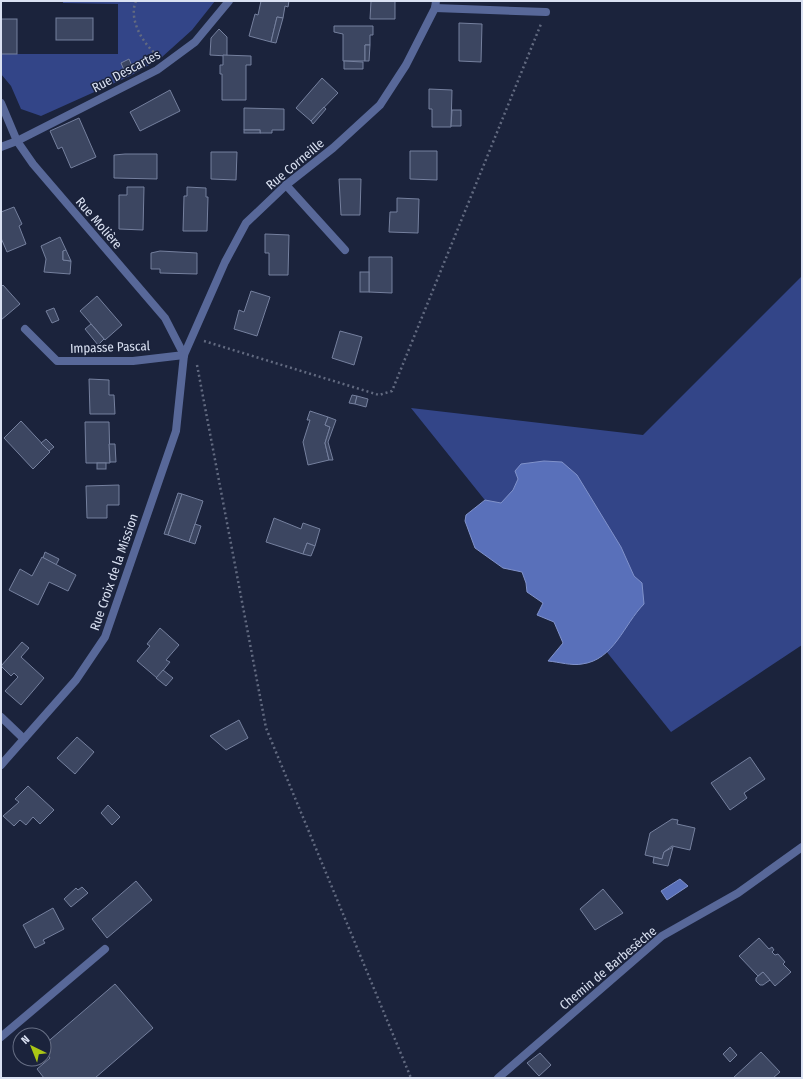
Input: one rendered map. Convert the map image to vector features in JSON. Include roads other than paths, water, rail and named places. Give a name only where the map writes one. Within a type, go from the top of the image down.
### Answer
[{"type":"street","name":"Rue Descartes","points":[[1,147],[17,141],[168,63],[195,42],[229,1]]},
{"type":"street","points":[[436,5],[546,12]]},
{"type":"street","name":"Rue Corneille","points":[[184,355],[225,262],[246,222],[286,185],[333,148],[380,105],[406,65],[436,5]]},
{"type":"street","name":"Rue Molière","points":[[1,103],[17,141],[33,164],[165,318],[184,355]]},
{"type":"street","points":[[286,185],[345,250]]},
{"type":"street","name":"Impasse Pascal","points":[[25,329],[57,360],[133,361],[184,355]]},
{"type":"street","name":"Rue Croix de la Mission","points":[[1,765],[76,680],[105,637],[176,431],[184,355]]},
{"type":"street","points":[[1,717],[24,739]]},
{"type":"street","name":"Chemin de Barbesèche","points":[[498,1078],[662,936],[738,893],[802,847]]},
{"type":"street","points":[[1,1037],[105,949]]}]
